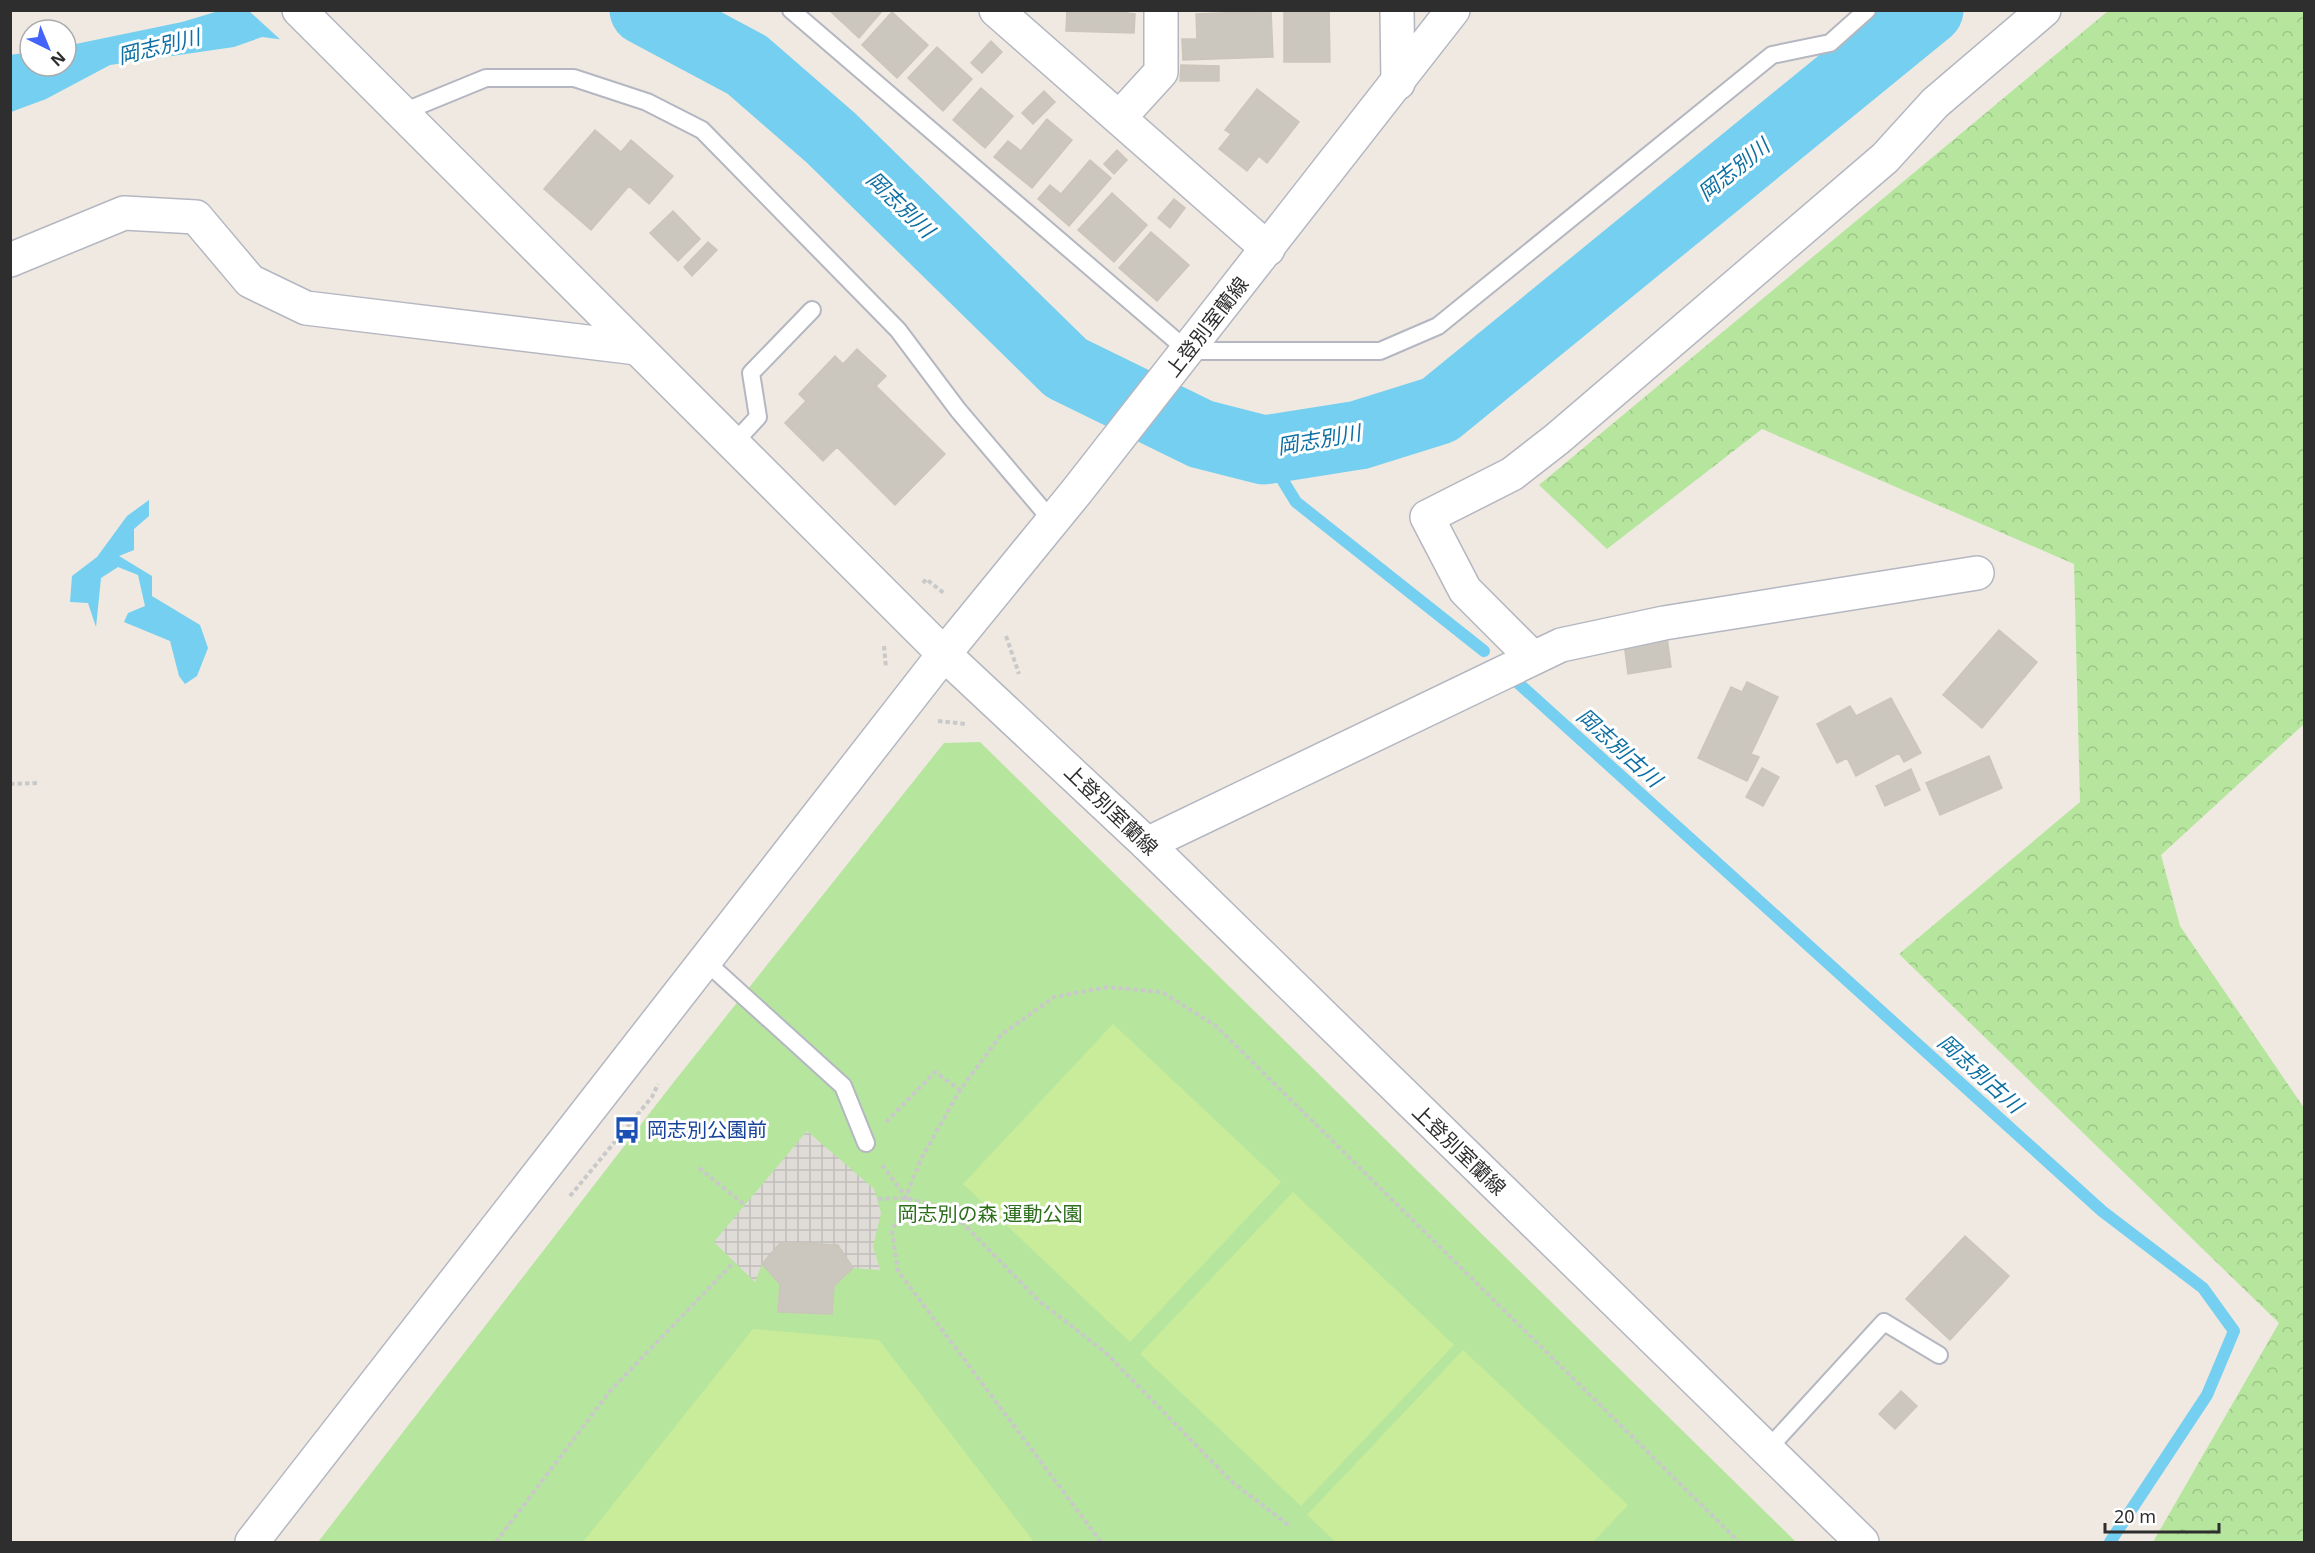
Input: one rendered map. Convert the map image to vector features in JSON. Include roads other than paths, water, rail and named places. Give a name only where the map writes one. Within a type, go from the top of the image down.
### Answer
[{"type":"street","points":[[252,1542],[944,654],[299,10]]},
{"type":"street","points":[[996,10],[1268,249]]},
{"type":"street","points":[[1119,118],[1161,72],[1161,10]]},
{"type":"street","points":[[1397,10],[1398,83]]},
{"type":"street","name":"上登別室蘭線","points":[[1453,10],[1053,522],[944,654],[1147,844],[1766,1451],[1862,1542]]},
{"type":"street","points":[[1533,658],[1465,590],[1428,517],[1512,474],[1557,440],[1885,158],[1935,104],[2044,10]]},
{"type":"street","points":[[10,260],[124,213],[196,217],[249,281],[306,308],[637,348]]},
{"type":"street","points":[[1147,844],[1561,645],[1665,623],[1977,573]]},
{"type":"lane","points":[[791,10],[1181,359],[1380,351],[1438,326],[1772,55],[1830,43],[1867,10]]},
{"type":"lane","points":[[403,112],[486,78],[574,78],[647,102],[702,130],[898,330],[958,410],[1053,522]]},
{"type":"lane","points":[[734,444],[758,417],[752,373],[812,310]]},
{"type":"lane","points":[[704,960],[843,1086],[866,1143]]},
{"type":"lane","points":[[1766,1451],[1884,1322],[1939,1355]]},
{"type":"water","points":[[222,10],[277,11],[309,43],[262,37],[234,47],[110,65],[46,99],[11,112],[10,55],[18,54],[18,78],[78,78],[78,44],[182,22]]},
{"type":"water","points":[[149,500],[149,516],[134,529],[134,550],[119,556],[152,576],[152,596],[200,625],[208,648],[197,676],[185,684],[179,676],[170,641],[124,622],[128,613],[145,606],[138,575],[118,567],[101,578],[96,627],[88,603],[70,602],[72,576],[97,557],[127,516]]},
{"type":"waterway","name":"岡志別川","points":[[644,10],[747,65],[831,138],[1066,368],[1201,434],[1264,450],[1359,435],[1439,410],[1929,10]]},
{"type":"waterway","name":"岡志別古川","points":[[1264,450],[1296,502],[1484,651]]},
{"type":"waterway","name":"岡志別古川","points":[[1516,681],[2102,1211],[2203,1288],[2234,1331],[2207,1395],[2110,1542]]},
{"type":"place","name":"岡志別公園前","points":[[627,1130]]},
{"type":"park label","name":"岡志別の森 運動公園","points":[[990,1214]]}]
